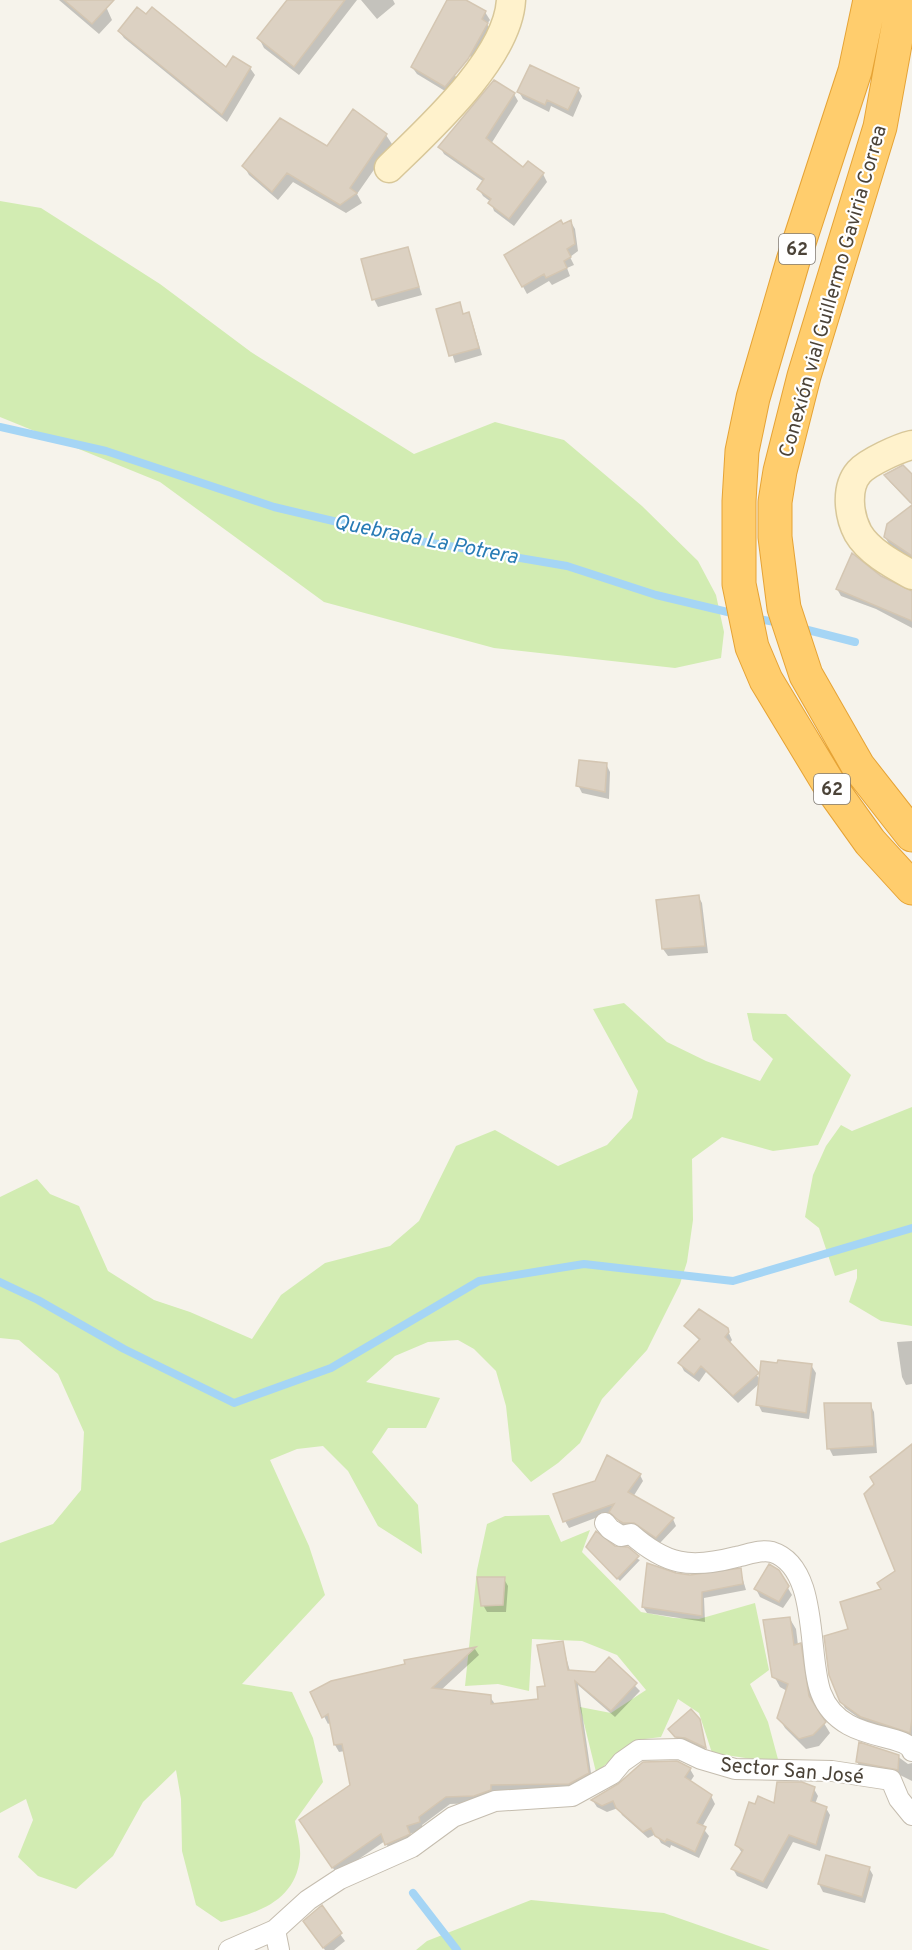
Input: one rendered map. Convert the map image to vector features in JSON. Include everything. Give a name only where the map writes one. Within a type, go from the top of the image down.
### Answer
[{"type":"highway","name":"Conexión vial Guillermo Gaviria Correa","points":[[870,0],[855,71],[793,261],[753,398],[742,451],[739,501],[739,584],[752,647],[766,680],[830,786],[870,842],[912,888]]},
{"type":"highway","name":"Conexión vial Guillermo Gaviria Correa","points":[[903,0],[880,127],[804,376],[775,502],[778,573],[784,608],[806,675],[858,766],[912,835]]},
{"type":"street","points":[[389,168],[457,101],[490,56],[510,10],[511,0]]},
{"type":"street","points":[[912,445],[898,449],[859,472],[848,501],[858,534],[886,561],[912,575]]},
{"type":"street","points":[[606,1523],[621,1536],[631,1534],[652,1552],[668,1560],[684,1563],[730,1559],[762,1551],[774,1552],[793,1569],[801,1582],[814,1640],[820,1693],[830,1709],[852,1728],[905,1742],[912,1751]]},
{"type":"street","name":"Sector San José","points":[[275,1930],[308,1900],[340,1879],[412,1847],[453,1817],[495,1801],[572,1796],[612,1774],[622,1762],[639,1750],[680,1749],[701,1759],[735,1769],[832,1771],[891,1780],[899,1800],[912,1815]]},
{"type":"street","points":[[229,1950],[275,1930],[279,1950]]},
{"type":"green space","points":[[0,201],[41,208],[160,284],[251,352],[414,454],[495,422],[564,440],[642,506],[698,561],[716,595],[724,632],[721,658],[675,668],[494,648],[324,602],[160,482],[0,417]]},
{"type":"green space","points":[[624,1003],[667,1042],[706,1061],[760,1081],[773,1059],[753,1040],[747,1013],[786,1014],[851,1075],[818,1145],[773,1151],[722,1137],[692,1159],[693,1220],[687,1262],[680,1284],[647,1350],[602,1399],[580,1443],[558,1463],[531,1482],[512,1461],[506,1406],[496,1371],[474,1349],[458,1340],[428,1342],[395,1356],[366,1382],[440,1398],[426,1428],[388,1428],[372,1452],[418,1505],[422,1554],[378,1526],[348,1471],[323,1446],[297,1449],[270,1460],[309,1546],[325,1595],[242,1684],[292,1692],[313,1738],[323,1782],[295,1821],[300,1857],[297,1872],[283,1895],[261,1909],[221,1922],[196,1905],[182,1851],[181,1799],[176,1770],[143,1802],[113,1856],[76,1889],[38,1876],[18,1857],[33,1820],[26,1799],[0,1813],[0,1543],[53,1524],[81,1490],[84,1432],[58,1374],[19,1340],[0,1338],[0,1197],[37,1179],[50,1194],[79,1206],[108,1271],[154,1300],[190,1312],[252,1339],[281,1295],[325,1263],[390,1246],[419,1221],[456,1146],[495,1130],[558,1166],[607,1145],[632,1118],[638,1091],[593,1009]]},
{"type":"green space","points":[[912,1107],[912,1326],[881,1321],[849,1302],[857,1278],[857,1269],[835,1276],[819,1228],[805,1217],[813,1175],[826,1146],[841,1125],[852,1131]]},
{"type":"green space","points":[[549,1515],[561,1542],[590,1530],[582,1552],[641,1612],[674,1618],[699,1619],[755,1603],[769,1670],[750,1684],[768,1722],[779,1763],[712,1753],[699,1713],[678,1699],[661,1737],[637,1740],[596,1772],[580,1707],[611,1713],[646,1690],[617,1655],[582,1641],[532,1639],[529,1691],[498,1684],[465,1686],[477,1570],[487,1524],[505,1516]]},
{"type":"green space","points":[[531,1900],[664,1913],[770,1950],[416,1950],[427,1941]]},
{"type":"building","points":[[64,0],[114,0],[92,24]]},
{"type":"building","points":[[287,0],[345,0],[294,67],[257,38]]},
{"type":"building","points":[[447,0],[466,0],[486,11],[482,19],[488,23],[468,59],[445,87],[411,67]]},
{"type":"building","points":[[137,7],[146,14],[152,7],[226,67],[233,56],[251,67],[222,115],[118,31]]},
{"type":"building","points":[[530,65],[579,88],[568,110],[547,100],[545,105],[517,92]]},
{"type":"building","points":[[494,80],[515,93],[486,138],[523,167],[528,161],[544,173],[509,219],[488,203],[491,199],[477,189],[484,179],[438,147]]},
{"type":"building","points":[[353,109],[387,134],[350,188],[357,193],[340,205],[287,173],[272,192],[242,166],[280,118],[327,146]]},
{"type":"building","points":[[561,220],[563,224],[571,220],[575,244],[567,249],[571,257],[564,261],[567,268],[546,278],[544,274],[522,287],[504,255]]},
{"type":"building","points":[[408,247],[419,287],[372,300],[361,259]]},
{"type":"building","points":[[460,302],[463,314],[469,312],[479,348],[449,356],[436,309]]},
{"type":"building","points":[[903,465],[912,474],[912,504],[884,475]]},
{"type":"building","points":[[912,505],[912,556],[884,537],[887,524]]},
{"type":"building","points":[[852,553],[881,576],[912,591],[912,621],[836,589]]},
{"type":"building","points":[[579,760],[607,763],[605,792],[576,786]]},
{"type":"building","points":[[699,895],[705,946],[662,949],[656,900]]},
{"type":"building","points":[[699,1309],[728,1328],[729,1332],[725,1337],[759,1373],[733,1396],[701,1366],[694,1375],[678,1363],[700,1339],[684,1326]]},
{"type":"building","points":[[778,1360],[812,1364],[806,1413],[756,1405],[761,1361],[777,1363]]},
{"type":"building","points":[[824,1403],[871,1403],[874,1446],[827,1449]]},
{"type":"building","points":[[912,1444],[912,1719],[910,1733],[861,1717],[840,1702],[829,1675],[824,1636],[848,1629],[840,1602],[881,1589],[877,1583],[895,1571],[864,1494],[874,1484],[870,1477]]},
{"type":"building","points":[[607,1455],[641,1474],[628,1492],[674,1518],[656,1538],[634,1523],[623,1523],[618,1520],[609,1512],[614,1504],[563,1522],[553,1494],[595,1481]]},
{"type":"building","points":[[596,1531],[615,1546],[628,1547],[639,1556],[617,1579],[586,1547]]},
{"type":"building","points":[[647,1563],[676,1573],[690,1575],[741,1568],[743,1584],[702,1592],[702,1616],[642,1607]]},
{"type":"building","points":[[769,1564],[779,1570],[789,1586],[779,1602],[754,1589]]},
{"type":"building","points":[[477,1577],[505,1577],[503,1605],[481,1606]]},
{"type":"building","points":[[790,1617],[794,1645],[801,1643],[809,1696],[826,1722],[813,1735],[799,1739],[777,1718],[788,1684],[772,1677],[763,1620]]},
{"type":"building","points":[[563,1641],[568,1670],[595,1672],[609,1657],[637,1683],[611,1711],[575,1681],[589,1773],[569,1784],[491,1785],[491,1790],[474,1796],[446,1797],[419,1817],[420,1822],[407,1826],[410,1834],[385,1845],[381,1834],[332,1868],[299,1820],[350,1785],[342,1744],[334,1745],[328,1714],[322,1718],[310,1692],[331,1681],[405,1664],[404,1660],[476,1647],[432,1688],[491,1695],[491,1704],[538,1699],[537,1687],[545,1686],[537,1645]]},
{"type":"building","points":[[691,1709],[700,1719],[706,1748],[685,1738],[675,1737],[668,1729]]},
{"type":"building","points":[[859,1742],[899,1755],[898,1770],[856,1762]]},
{"type":"building","points":[[677,1761],[691,1768],[685,1777],[712,1795],[697,1823],[706,1827],[695,1852],[667,1839],[665,1842],[655,1836],[651,1828],[643,1832],[616,1808],[613,1801],[602,1806],[591,1800],[618,1784],[643,1762]]},
{"type":"building","points":[[777,1782],[802,1782],[815,1787],[811,1801],[827,1807],[816,1845],[789,1835],[763,1882],[731,1869],[743,1850],[735,1845],[749,1802],[755,1804],[758,1796],[774,1803]]},
{"type":"building","points":[[826,1855],[870,1867],[862,1897],[818,1884]]},
{"type":"building","points":[[322,1905],[342,1933],[323,1948],[303,1921]]},
{"type":"waterway","name":"Quebrada La Potrera","points":[[0,427],[106,451],[274,507],[414,540],[567,566],[656,595],[736,614]]},
{"type":"waterway","name":"Quebrada La Potrera","points":[[753,618],[780,623]]},
{"type":"waterway","name":"Quebrada La Potrera","points":[[800,628],[855,642]]},
{"type":"waterway","points":[[0,1282],[38,1300],[124,1349],[234,1403],[331,1368],[479,1281],[584,1264],[733,1281],[912,1228]]},
{"type":"waterway","points":[[413,1893],[457,1950]]}]
